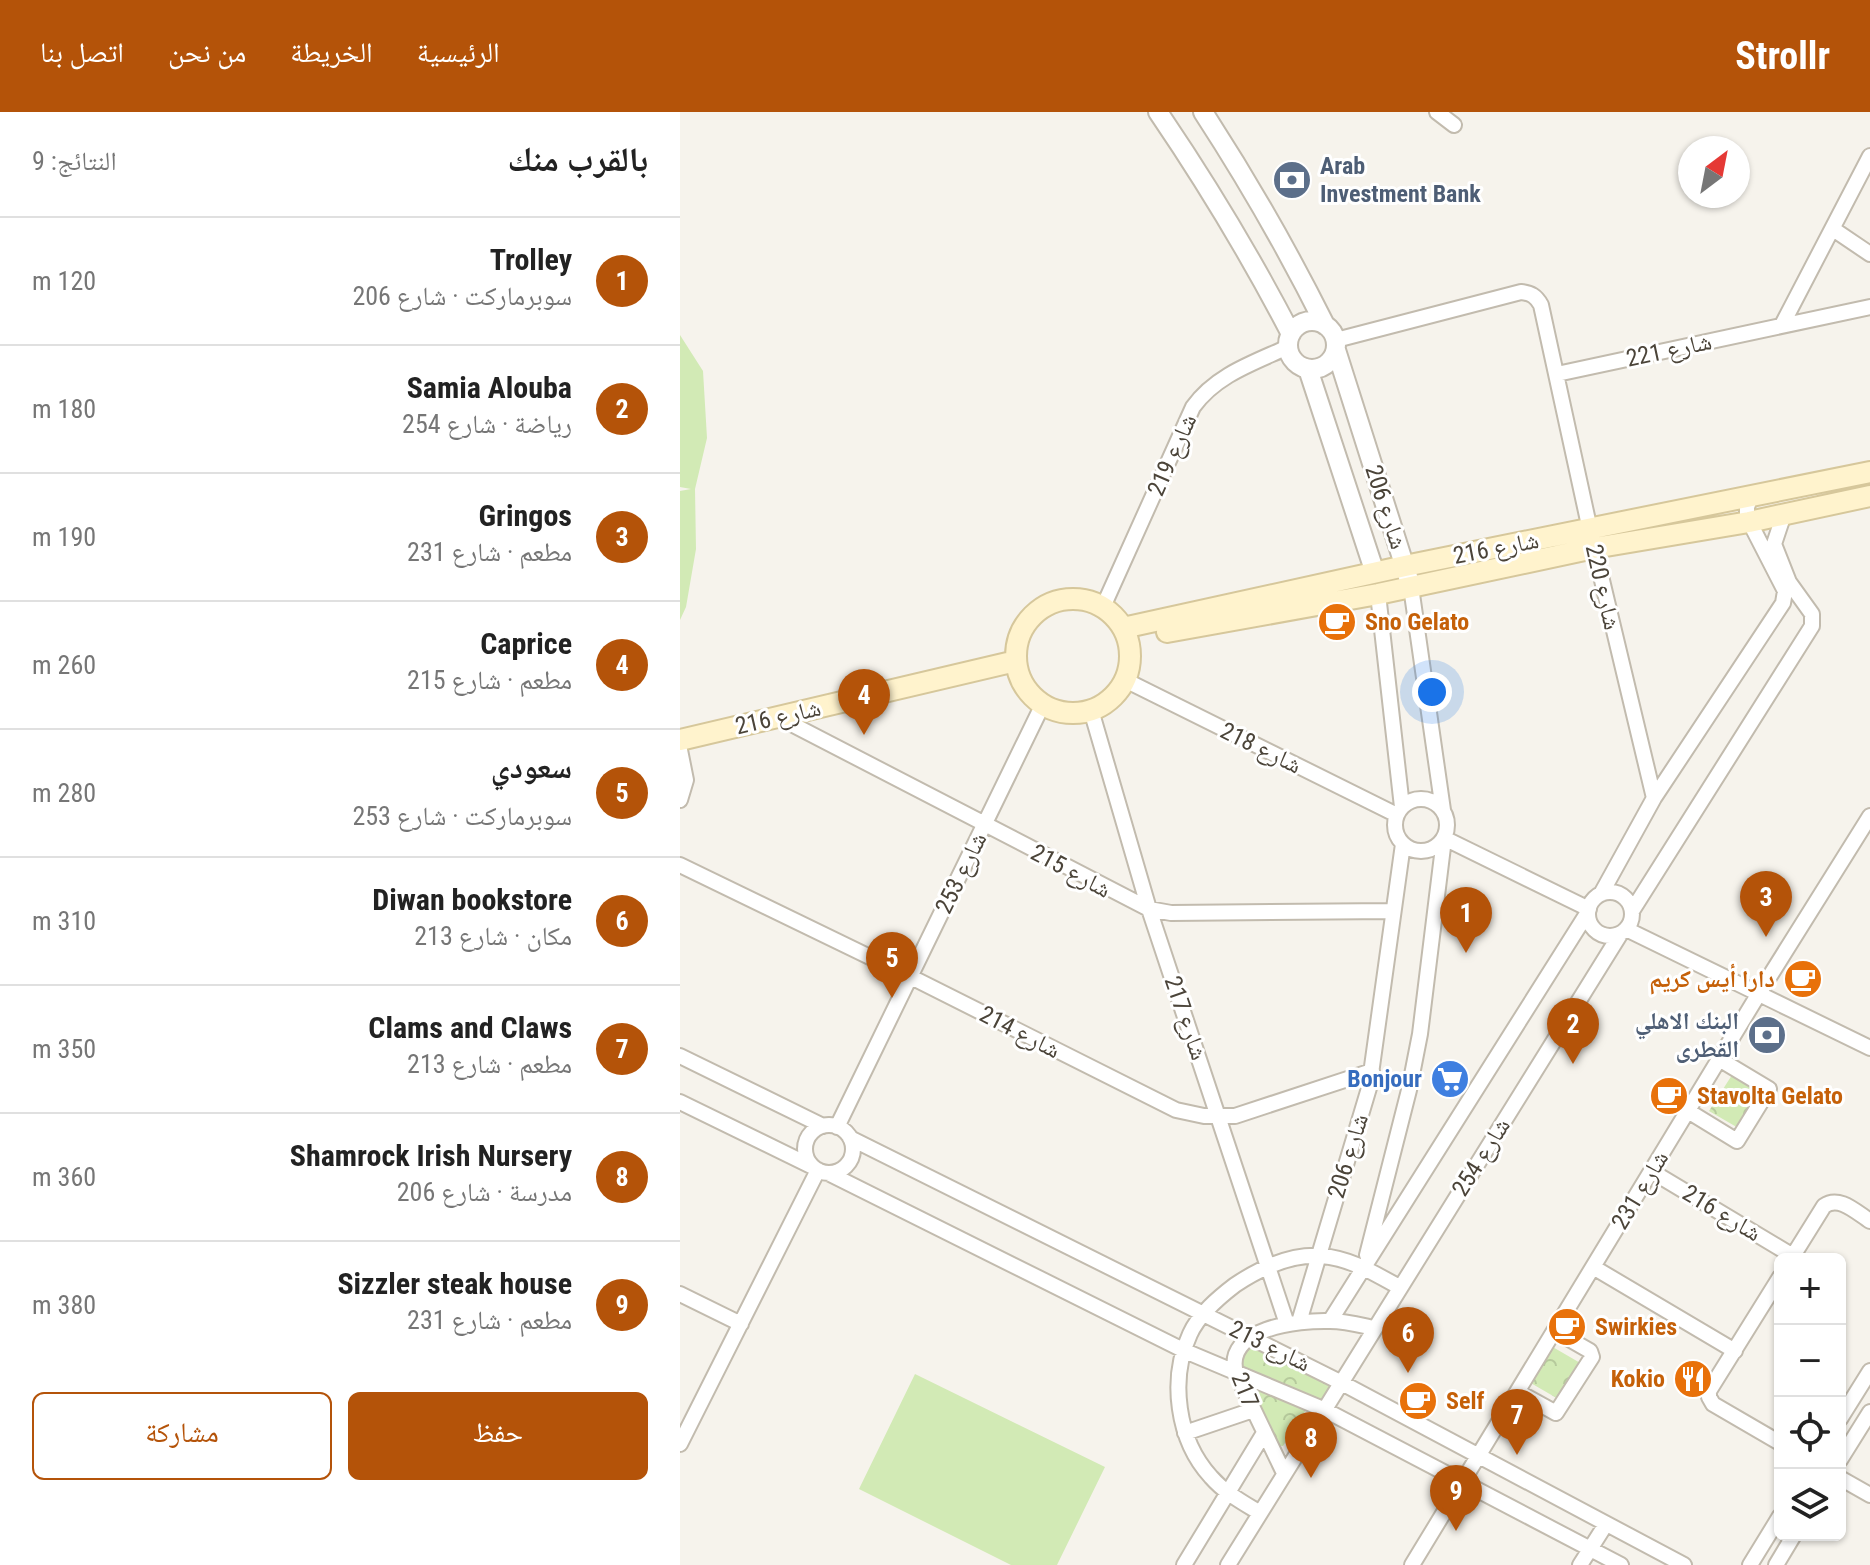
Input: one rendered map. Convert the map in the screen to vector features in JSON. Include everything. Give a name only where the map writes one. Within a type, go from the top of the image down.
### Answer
[{"type":"main road","name":"شارع 216","points":[[1125,634],[1376,584],[1411,587],[1751,497],[1870,472]]},
{"type":"main road","name":"شارع 216","points":[[1376,584],[1405,566],[1592,539],[1749,522],[1870,496]]},
{"type":"main road","points":[[1055,601],[1088,601],[1103,607],[1125,634],[1130,653],[1125,680],[1117,693],[1091,710],[1075,713],[1058,711],[1030,693],[1020,678],[1016,661],[1017,642],[1025,624],[1038,610],[1055,601]]},
{"type":"main road","name":"شارع 216","points":[[680,740],[1016,661]]},
{"type":"street","points":[[1158,112],[1207,183],[1244,245],[1290,340],[1294,361],[1308,369],[1326,365],[1336,345],[1453,308],[1521,292],[1537,297],[1541,305],[1557,374]]},
{"type":"street","points":[[1203,112],[1245,175],[1280,236],[1336,345]]},
{"type":"street","points":[[1437,112],[1454,125]]},
{"type":"street","points":[[1782,325],[1870,156]]},
{"type":"street","points":[[1833,229],[1870,254]]},
{"type":"street","name":"شارع 221","points":[[1557,374],[1870,307]]},
{"type":"street","points":[[1290,340],[1298,325],[1309,321],[1325,325]]},
{"type":"street","name":"شارع 219","points":[[1103,607],[1201,395],[1225,376],[1290,340]]},
{"type":"street","name":"شارع 206","points":[[1336,345],[1411,587],[1443,810]]},
{"type":"street","name":"شارع 206","points":[[1308,369],[1376,584],[1400,811]]},
{"type":"street","name":"شارع 220","points":[[1557,374],[1592,539],[1654,798]]},
{"type":"street","points":[[1751,497],[1747,512],[1749,522],[1785,591],[1785,599],[1654,798],[1601,894],[1588,911],[1590,924],[1598,932],[1609,936],[1623,931],[1630,924],[1632,911],[1812,626],[1812,614],[1783,571],[1774,544],[1784,514]]},
{"type":"street","name":"شارع 218","points":[[1125,680],[1400,811]]},
{"type":"street","name":"شارع 253","points":[[830,1126],[911,977],[1043,704]]},
{"type":"street","name":"شارع 217","points":[[1091,710],[1149,909],[1269,1266],[1293,1323]]},
{"type":"street","name":"شارع 215","points":[[778,717],[1149,909],[1171,913],[1393,911]]},
{"type":"street","points":[[680,750],[686,780],[680,800]]},
{"type":"street","points":[[1423,799],[1443,810],[1447,824],[1444,838],[1429,850],[1420,851],[1403,844],[1396,830],[1400,811],[1415,800],[1423,799]]},
{"type":"street","name":"شارع 231","points":[[1412,1565],[1870,816]]},
{"type":"street","points":[[1444,838],[1588,911]]},
{"type":"street","name":"شارع 206","points":[[1364,1267],[1412,1076],[1444,838]]},
{"type":"street","name":"شارع 206","points":[[1293,1323],[1318,1256],[1372,1071],[1403,844]]},
{"type":"street","name":"شارع 214","points":[[680,865],[911,977],[1162,1105],[1190,1114],[1235,1116],[1372,1071]]},
{"type":"street","points":[[1601,894],[1620,895],[1632,911]]},
{"type":"street","name":"شارع 254","points":[[1330,1321],[1588,911]]},
{"type":"street","points":[[1623,931],[1870,1048]]},
{"type":"street","name":"شارع 254","points":[[1340,1382],[1623,931]]},
{"type":"street","points":[[680,1056],[830,1126],[850,1138],[853,1150],[849,1162],[840,1170],[819,1170],[805,1155],[805,1142],[812,1131],[830,1126]]},
{"type":"street","points":[[1688,1111],[1737,1141],[1769,1089],[1719,1059]]},
{"type":"street","name":"شارع 213","points":[[680,1102],[1185,1351],[1323,1409],[1621,1565]]},
{"type":"street","name":"شارع 213","points":[[850,1138],[1340,1382],[1684,1565]]},
{"type":"street","points":[[680,1444],[819,1170]]},
{"type":"street","name":"شارع 216","points":[[1651,1171],[1785,1253]]},
{"type":"street","points":[[1795,1253],[1830,1201],[1838,1202],[1870,1221]]},
{"type":"street","points":[[1260,1513],[1228,1493],[1202,1466],[1185,1433],[1179,1406],[1179,1378],[1189,1334],[1223,1294],[1269,1266],[1293,1259],[1318,1256],[1341,1259],[1364,1267],[1399,1287]]},
{"type":"street","points":[[1593,1267],[1735,1351]]},
{"type":"street","points":[[1774,1287],[1709,1391],[1710,1399],[1774,1439]]},
{"type":"street","points":[[680,1294],[741,1324]]},
{"type":"street","name":"217","points":[[1284,1473],[1236,1373],[1234,1356],[1238,1347],[1252,1337],[1293,1323],[1330,1321],[1374,1328]]},
{"type":"street","points":[[1518,1392],[1556,1413],[1592,1357],[1590,1351],[1555,1331]]},
{"type":"street","points":[[1846,1409],[1870,1371]]},
{"type":"street","points":[[1228,1565],[1340,1382]]},
{"type":"street","points":[[1185,1433],[1253,1410]]},
{"type":"street","points":[[1846,1450],[1870,1412]]},
{"type":"street","points":[[1184,1565],[1264,1433]]},
{"type":"street","points":[[1846,1481],[1870,1495]]},
{"type":"street","points":[[1580,1565],[1606,1524]]},
{"type":"street","points":[[1750,1565],[1774,1526]]},
{"type":"street","points":[[1776,1565],[1790,1541]]},
{"type":"green space","points":[[680,335],[703,371],[707,438],[695,489],[696,549],[686,607],[680,620],[680,491],[691,489],[680,487]]},
{"type":"green space","points":[[1732,1075],[1762,1094],[1740,1129],[1709,1111]]},
{"type":"green space","points":[[1253,1341],[1331,1383],[1320,1403],[1240,1369],[1240,1353]]},
{"type":"green space","points":[[1551,1346],[1582,1364],[1560,1400],[1529,1382]]},
{"type":"green space","points":[[915,1374],[1105,1467],[1057,1565],[1011,1565],[859,1489]]},
{"type":"green space","points":[[1245,1381],[1306,1410],[1283,1446],[1279,1446]]},
{"type":"place","name":"Arab Investment Bank","points":[[1292,180]]},
{"type":"place","name":"Sno Gelato","points":[[1337,622]]},
{"type":"place","name":"Caprice","points":[[864,735]]},
{"type":"place","name":"Gringos","points":[[1766,937]]},
{"type":"place","name":"Trolley","points":[[1466,953]]},
{"type":"place","name":"دارا أيس كريم","points":[[1803,979]]},
{"type":"place","name":"سعودي","points":[[892,998]]},
{"type":"place","name":"البنك الاهلي القطرى","points":[[1767,1035]]},
{"type":"place","name":"Samia Alouba","points":[[1573,1064]]},
{"type":"place","name":"Bonjour","points":[[1450,1079]]},
{"type":"place","name":"Stavolta Gelato","points":[[1669,1096]]},
{"type":"place","name":"Swirkies","points":[[1567,1327]]},
{"type":"place","name":"Diwan bookstore","points":[[1408,1373]]},
{"type":"place","name":"Kokio","points":[[1693,1379]]},
{"type":"place","name":"Self","points":[[1418,1401]]},
{"type":"place","name":"Clams and Claws","points":[[1517,1455]]},
{"type":"place","name":"Shamrock Irish Nursery","points":[[1311,1478]]},
{"type":"place","name":"Sizzler steak house","points":[[1456,1531]]}]
